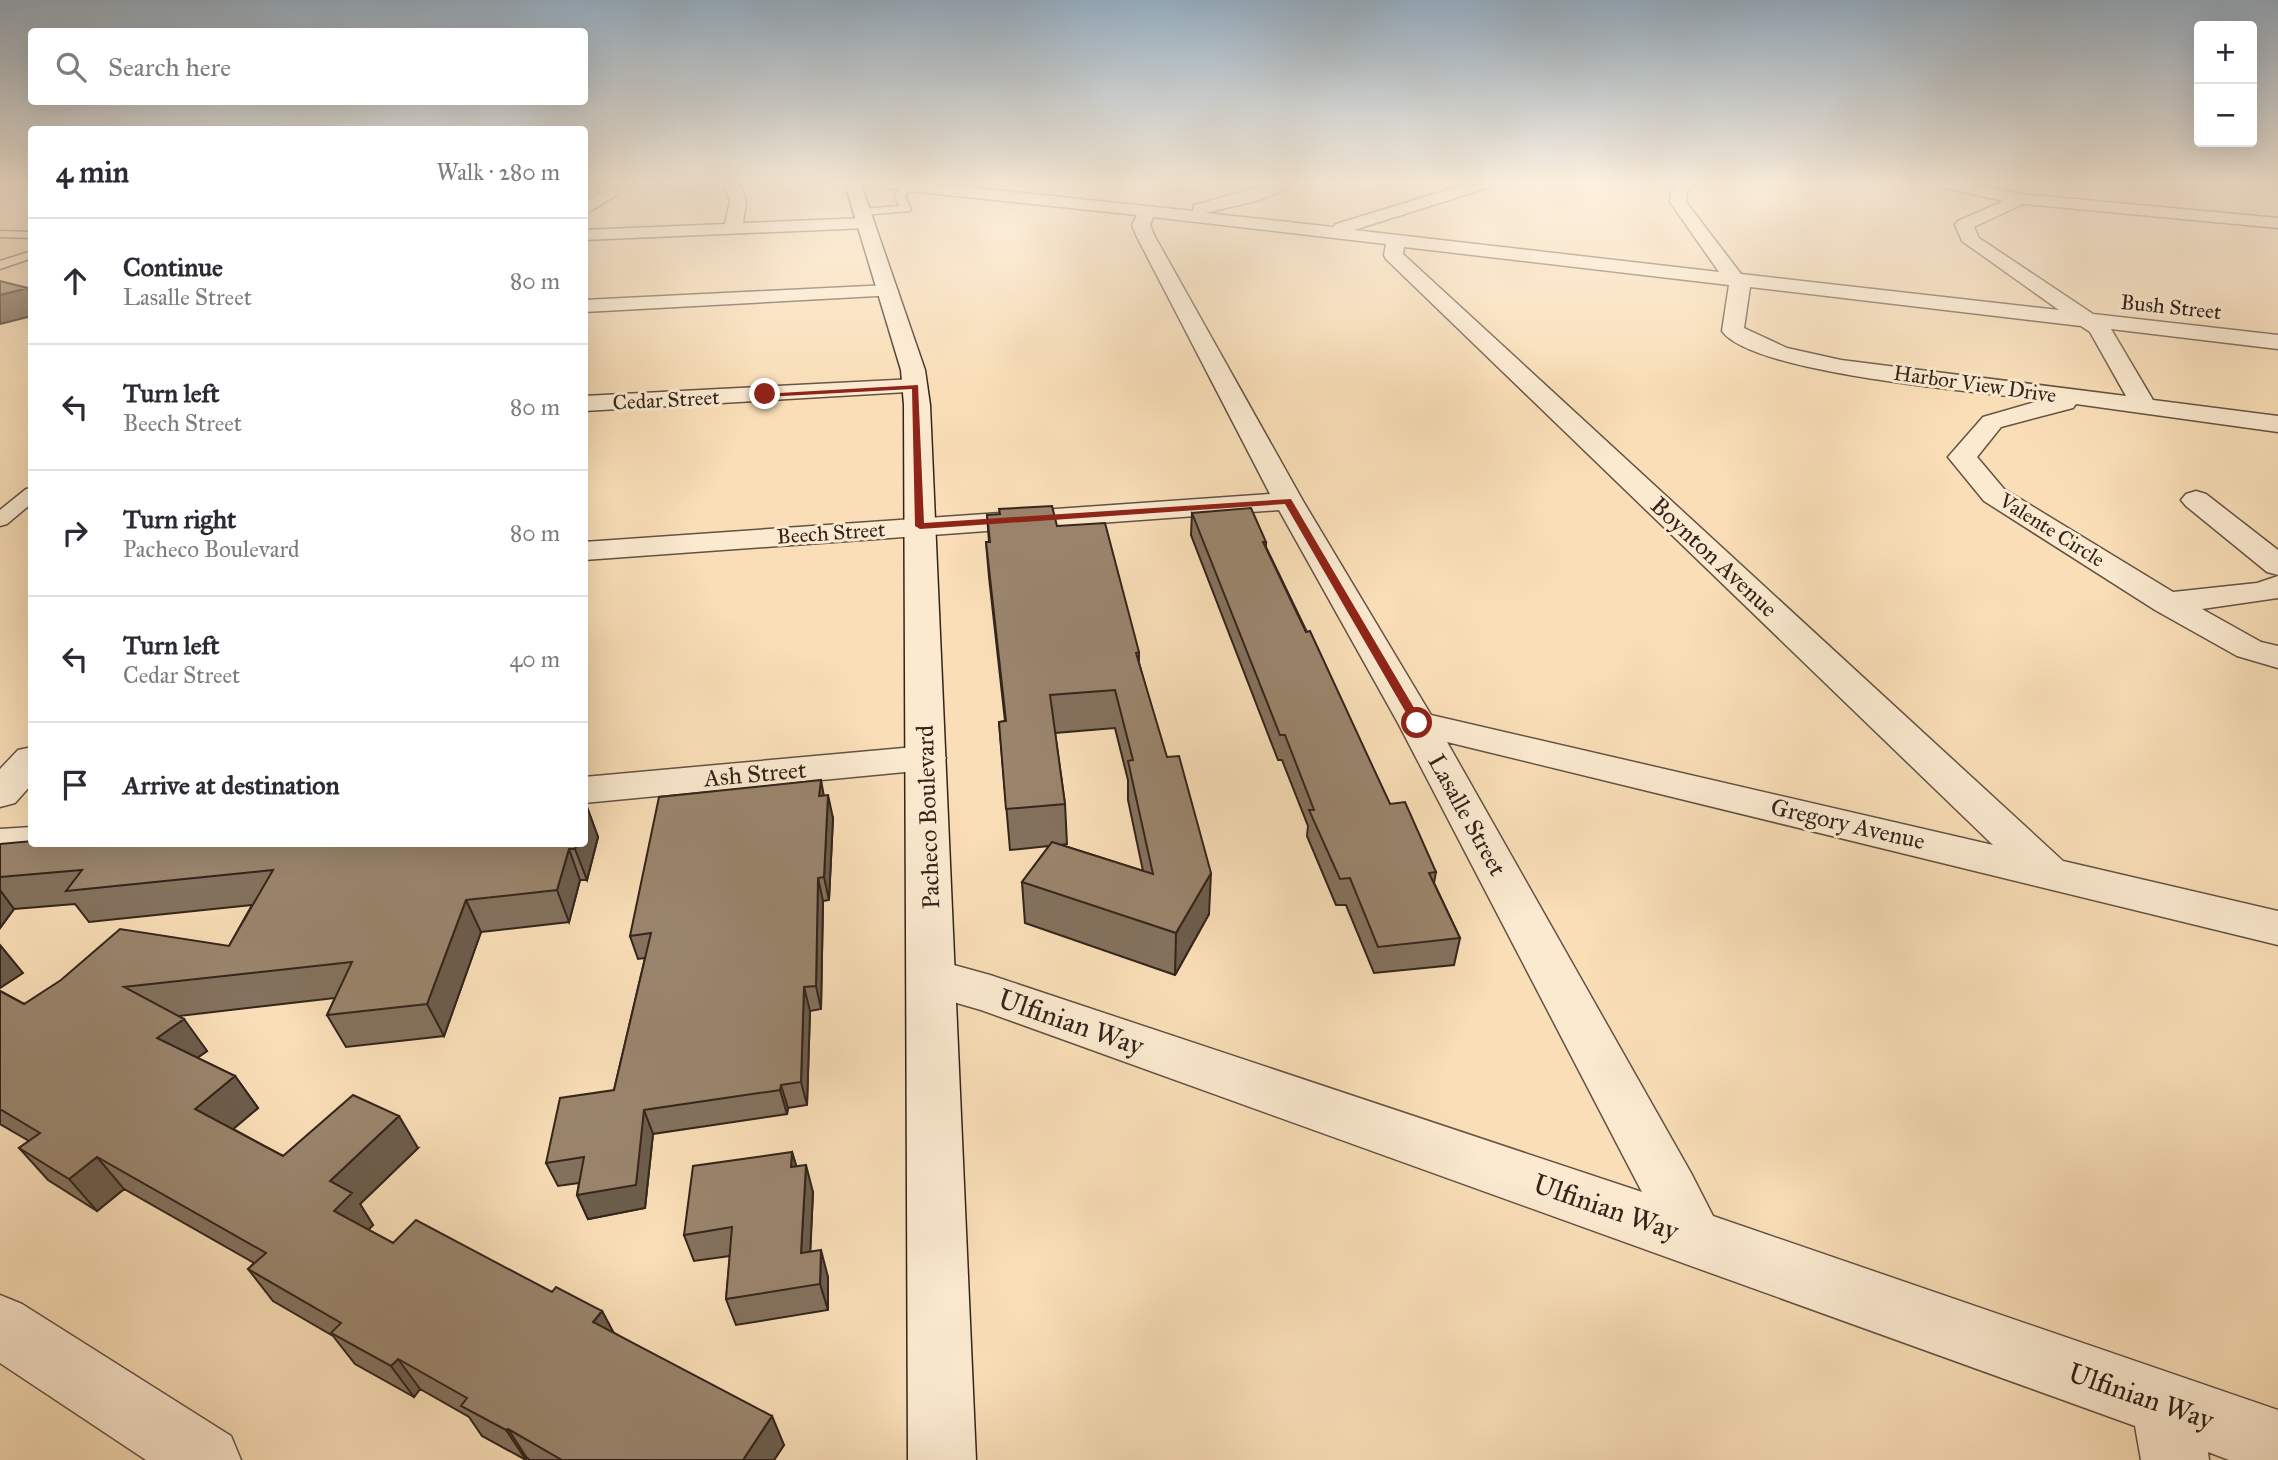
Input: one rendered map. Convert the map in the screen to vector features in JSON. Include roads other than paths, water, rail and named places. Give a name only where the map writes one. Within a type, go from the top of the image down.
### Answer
[{"type":"street","name":"Pacheco Boulevard","points":[[883,252],[888,291],[913,370],[915,386],[932,978],[942,1460]]},
{"type":"street","name":"Lasalle Street","points":[[1170,252],[1288,501],[1417,723],[1665,1179],[1693,1237]]},
{"type":"street","name":"Boynton Avenue","points":[[1399,252],[2046,870]]},
{"type":"street","name":"Bush Street","points":[[1500,252],[2278,342]]},
{"type":"street","points":[[1714,252],[1734,279]]},
{"type":"street","points":[[1987,252],[2099,328],[2144,405]]},
{"type":"street","name":"Harbor View Drive","points":[[1734,279],[1740,286],[1732,331],[1772,353],[1864,369],[2278,424]]},
{"type":"street","points":[[588,306],[888,291]]},
{"type":"street","name":"Cedar Street","points":[[588,404],[915,386]]},
{"type":"street","name":"Valente Circle","points":[[2087,399],[2035,409],[1992,422],[1962,457],[1994,495],[2167,603],[2249,649],[2278,657]]},
{"type":"street","points":[[2231,417],[2278,443]]},
{"type":"street","points":[[2196,500],[2278,565]]},
{"type":"street","name":"Beech Street","points":[[588,551],[1288,501]]},
{"type":"street","points":[[2167,603],[2263,592],[2278,586]]},
{"type":"street","name":"Gregory Avenue","points":[[1417,723],[2046,870],[2278,928]]},
{"type":"street","name":"Ash Street","points":[[588,790],[926,758]]},
{"type":"street","points":[[0,793],[28,763]]},
{"type":"street","points":[[0,844],[28,841]]},
{"type":"street","name":"Ulfinian Way","points":[[932,978],[990,994],[1693,1237],[2169,1432],[2278,1444]]},
{"type":"street","points":[[0,1326],[207,1460]]},
{"type":"lane","points":[[0,265],[28,255]]},
{"type":"lane","points":[[0,520],[28,496]]}]
